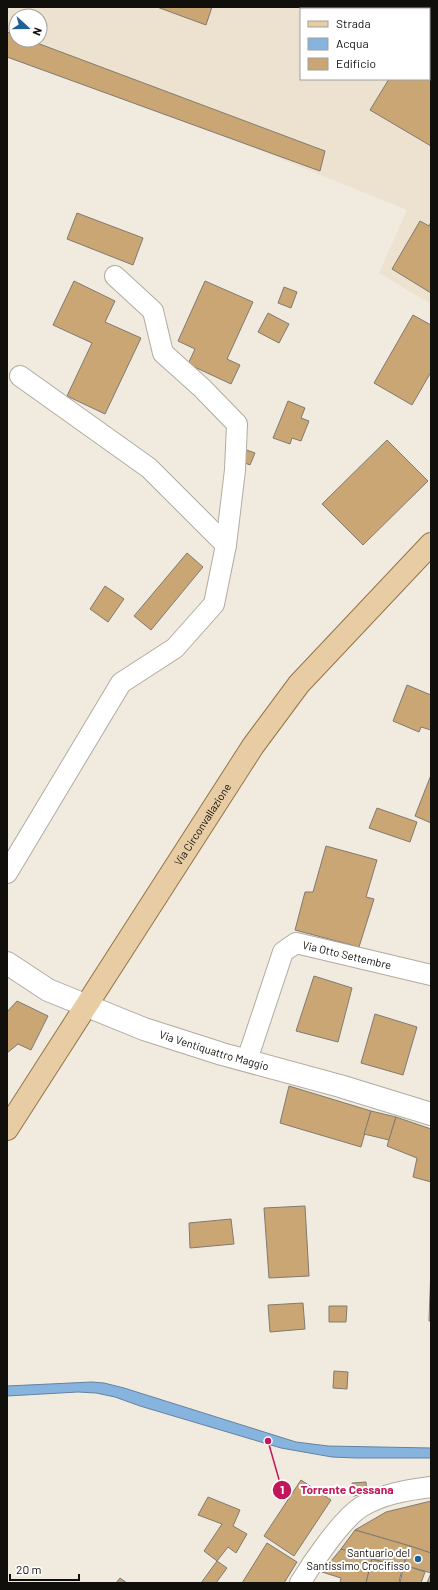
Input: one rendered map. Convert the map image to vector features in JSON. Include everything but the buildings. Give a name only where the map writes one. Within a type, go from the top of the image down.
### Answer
[{"type":"main road","name":"Via Circonvallazione","points":[[7,1129],[253,746],[299,684],[431,544]]},
{"type":"street","points":[[7,873],[121,683],[175,648],[214,604],[226,545],[235,470],[237,424],[202,388],[163,353],[153,311],[115,276]]},
{"type":"street","points":[[20,376],[149,468],[226,545]]},
{"type":"street","name":"Via Otto Settembre","points":[[247,1060],[283,952],[296,943],[431,975]]},
{"type":"street","name":"Via Ventiquattro Maggio","points":[[7,963],[48,990],[144,1029],[222,1054],[431,1114]]},
{"type":"street","points":[[300,1583],[343,1522],[361,1507],[390,1494],[431,1487]]},
{"type":"shaded area","points":[[7,7],[431,7],[431,304],[379,273],[407,210],[9,48],[48,48],[48,8],[8,8],[7,47]]},
{"type":"water","points":[[92,1382],[104,1383],[124,1388],[296,1442],[328,1446],[431,1448],[431,1458],[332,1457],[281,1448],[140,1406],[115,1397],[96,1393],[78,1392],[7,1396],[7,1386]]},
{"type":"place","name":"Torrente Cessana","points":[[268,1441]]},
{"type":"place","name":"Santuario del Santissimo Crocifisso","points":[[418,1559]]}]
